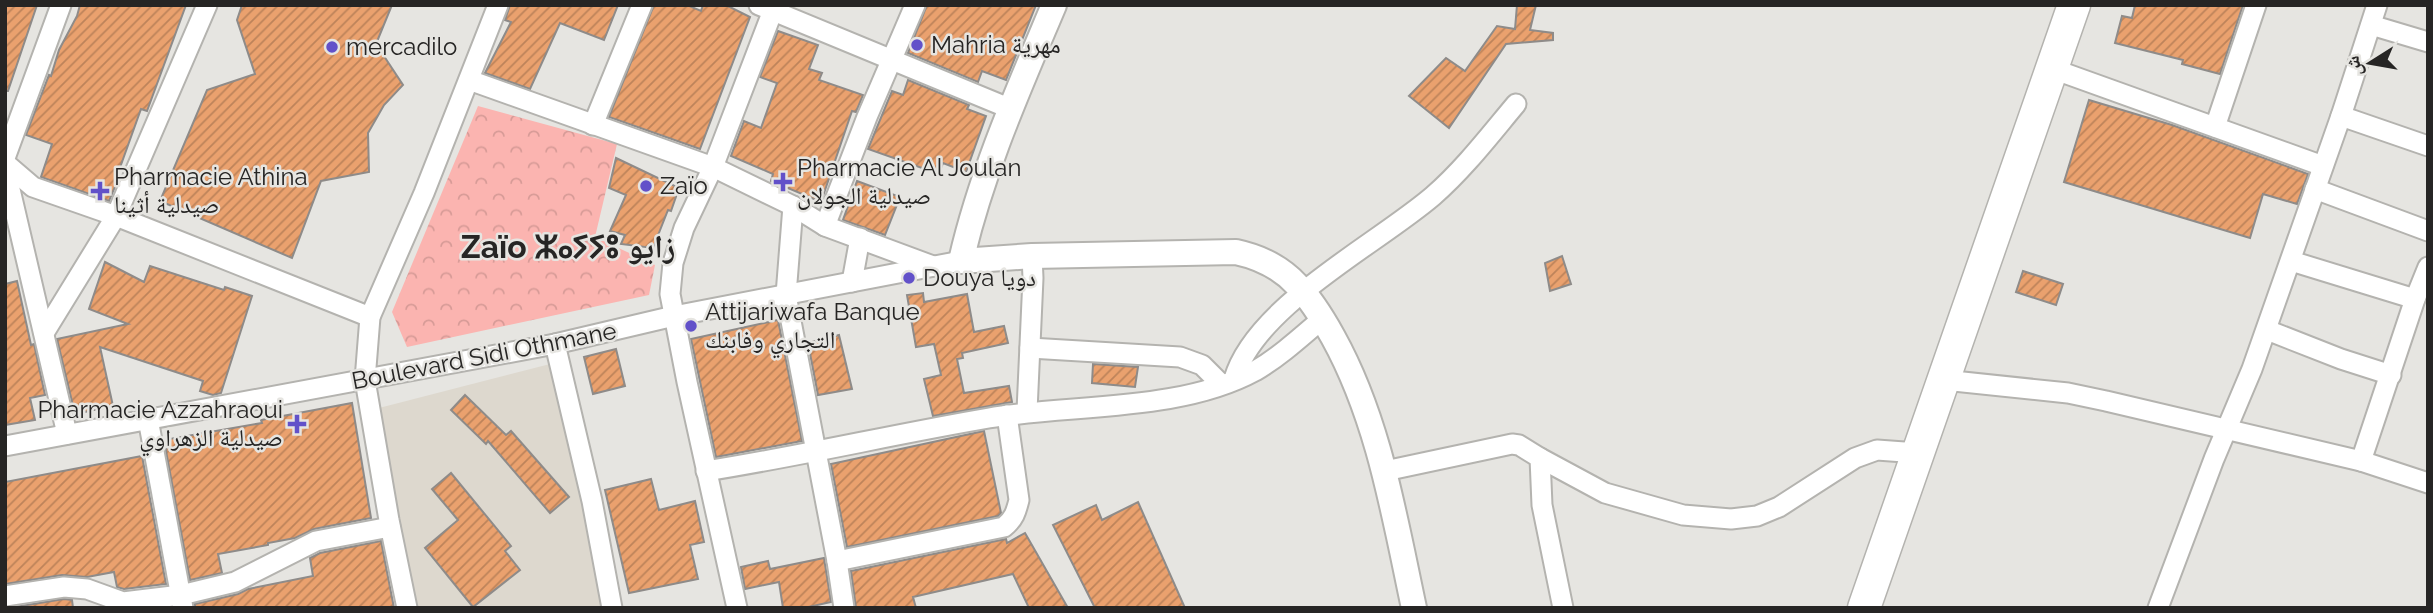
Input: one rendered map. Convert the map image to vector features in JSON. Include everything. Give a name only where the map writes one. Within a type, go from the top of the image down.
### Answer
[{"type":"highway","points":[[1864,608],[2074,5]]},
{"type":"street","points":[[61,5],[5,163],[67,434]]},
{"type":"street","points":[[44,333],[116,216],[207,5]]},
{"type":"street","points":[[407,608],[365,380],[370,317],[498,5]]},
{"type":"street","points":[[593,125],[642,5]]},
{"type":"street","points":[[825,226],[915,5]]},
{"type":"street","points":[[1054,5],[1011,109],[970,222],[961,261],[1032,256],[1236,252],[1263,260],[1280,271],[1303,292],[1322,319],[1360,392],[1385,471],[1413,608]]},
{"type":"street","points":[[2215,127],[2256,5]]},
{"type":"street","points":[[2158,608],[2214,459],[2228,431],[2267,330],[2342,116],[2377,5]]},
{"type":"street","points":[[737,608],[670,294],[673,263],[684,228],[713,167],[769,7],[1011,109]]},
{"type":"street","points":[[2371,25],[2428,42]]},
{"type":"street","points":[[2053,69],[2323,166]]},
{"type":"street","points":[[469,80],[713,167],[793,206],[825,226],[934,266]]},
{"type":"street","points":[[1228,382],[1255,340],[1303,292],[1433,196],[1516,104]]},
{"type":"street","points":[[2342,116],[2428,146]]},
{"type":"street","points":[[5,163],[33,187],[116,216],[370,317]]},
{"type":"street","points":[[2315,189],[2428,231]]},
{"type":"street","points":[[793,206],[786,295],[844,608]]},
{"type":"street","points":[[852,282],[860,238]]},
{"type":"street","points":[[837,561],[1004,527],[1012,520],[1018,500],[1017,413],[1030,348],[1032,256]]},
{"type":"street","name":"Boulevard Sidi Othmane","points":[[5,446],[555,344],[674,316],[961,261]]},
{"type":"street","points":[[2291,261],[2414,299]]},
{"type":"street","points":[[2361,461],[2414,299],[2428,267]]},
{"type":"street","points":[[706,471],[1017,413],[1157,400],[1228,382],[1260,367],[1322,319]]},
{"type":"street","points":[[2267,330],[2391,375]]},
{"type":"street","points":[[555,344],[592,501],[612,608]]},
{"type":"street","points":[[1030,348],[1181,357],[1202,365],[1228,382]]},
{"type":"street","points":[[1944,380],[2068,393],[2361,461],[2428,483]]},
{"type":"street","points":[[148,419],[182,601]]},
{"type":"street","points":[[1385,471],[1512,444],[1519,445],[1605,493],[1683,515],[1731,519],[1757,516],[1779,507],[1840,466],[1877,450],[1917,453]]},
{"type":"street","points":[[1540,458],[1542,505],[1563,608]]},
{"type":"street","points":[[5,596],[64,587],[87,589],[123,602],[182,601],[254,574],[316,541],[390,527]]},
{"type":"shaded area","points":[[554,363],[603,608],[415,608],[379,408]]},
{"type":"green space","points":[[478,106],[617,144],[595,237],[655,265],[649,295],[407,347],[392,312]]},
{"type":"building","points":[[5,5],[37,5],[8,91],[5,91]]},
{"type":"building","points":[[80,5],[186,5],[147,111],[141,109],[109,201],[41,177],[52,144],[26,135],[59,50]]},
{"type":"building","points":[[242,5],[392,5],[376,44],[403,85],[384,105],[368,133],[369,172],[321,181],[292,258],[160,201],[207,90],[255,74],[237,20]]},
{"type":"building","points":[[510,5],[618,5],[604,40],[560,23],[530,89],[485,73],[511,22],[505,20]]},
{"type":"building","points":[[654,5],[687,5],[701,11],[703,5],[726,5],[750,17],[700,149],[609,117]]},
{"type":"building","points":[[927,5],[1036,5],[1006,80],[982,71],[978,82],[908,53]]},
{"type":"building","points":[[1517,5],[1536,5],[1530,30],[1553,33],[1553,40],[1506,44],[1449,128],[1409,96],[1446,58],[1465,71],[1497,26],[1515,29]]},
{"type":"building","points":[[2135,5],[2243,5],[2220,74],[2182,64],[2183,60],[2115,43],[2122,16],[2132,18]]},
{"type":"building","points":[[778,31],[818,45],[809,69],[822,73],[819,80],[863,95],[856,112],[852,111],[821,202],[771,181],[773,174],[731,156],[744,121],[761,128],[777,83],[760,77]]},
{"type":"building","points":[[908,80],[969,105],[967,109],[986,116],[966,172],[943,163],[939,174],[868,149],[892,91],[903,95]]},
{"type":"building","points":[[2089,100],[2172,125],[2308,174],[2297,204],[2263,194],[2250,238],[2064,182]]},
{"type":"building","points":[[616,158],[679,188],[653,248],[621,244],[625,235],[610,231],[626,195],[609,188]]},
{"type":"building","points":[[857,181],[900,197],[885,235],[843,220]]},
{"type":"building","points":[[1562,256],[1571,284],[1550,291],[1545,263]]},
{"type":"building","points":[[105,262],[144,282],[150,266],[224,290],[225,287],[252,296],[221,393],[213,395],[200,391],[203,381],[100,347],[113,406],[75,414],[57,339],[128,324],[89,309]]},
{"type":"building","points":[[2023,271],[2063,284],[2056,305],[2016,292]]},
{"type":"building","points":[[17,281],[45,395],[30,398],[35,420],[5,425],[5,284]]},
{"type":"building","points":[[923,293],[924,302],[967,294],[974,332],[1004,326],[1008,343],[962,353],[963,358],[957,359],[964,393],[1009,386],[1012,402],[933,416],[924,379],[941,375],[934,344],[916,347],[907,295]]},
{"type":"building","points":[[778,320],[802,441],[716,457],[691,339]]},
{"type":"building","points":[[839,335],[852,389],[818,395],[808,343]]},
{"type":"building","points":[[616,349],[625,386],[593,394],[584,357]]},
{"type":"building","points":[[1093,364],[1138,367],[1135,387],[1092,383]]},
{"type":"building","points":[[465,395],[506,435],[511,431],[569,497],[550,513],[488,441],[486,444],[451,410]]},
{"type":"building","points":[[352,403],[371,518],[314,529],[295,538],[268,545],[218,554],[222,573],[190,580],[166,451],[169,439],[262,423],[261,420]]},
{"type":"building","points":[[984,431],[1001,513],[998,516],[847,547],[831,464]]},
{"type":"building","points":[[142,456],[166,584],[124,589],[117,587],[114,572],[87,577],[62,575],[5,584],[5,482]]},
{"type":"building","points":[[451,473],[511,546],[505,551],[520,570],[473,607],[425,548],[458,520],[432,489]]},
{"type":"building","points":[[651,479],[659,510],[695,501],[704,542],[690,545],[698,579],[629,593],[605,490]]},
{"type":"building","points":[[1138,502],[1185,608],[1095,608],[1053,525],[1096,505],[1102,520]]},
{"type":"building","points":[[1025,533],[1068,608],[1029,608],[1013,574],[913,597],[916,608],[856,608],[851,571],[1006,539],[1007,543]]},
{"type":"building","points":[[381,541],[394,608],[195,608],[195,604],[248,589],[313,576],[310,558],[320,553]]},
{"type":"building","points":[[824,558],[831,602],[804,608],[783,608],[779,582],[745,589],[741,567],[768,561],[770,569]]},
{"type":"building","points":[[72,600],[73,608],[9,608]]},
{"type":"place","name":"Mahria مهرية","points":[[917,45]]},
{"type":"place","name":"mercadilo","points":[[332,47]]},
{"type":"place","name":"Pharmacie Al Joulan صيدلية الجولان","points":[[783,182]]},
{"type":"place","name":"Zaïo","points":[[646,186]]},
{"type":"place","name":"Pharmacie Athina صيدلية أثينا","points":[[100,191]]},
{"type":"place","name":"Douya دويا","points":[[909,278]]},
{"type":"place","name":"Attijariwafa Banque التجاري وفابنك","points":[[691,326]]},
{"type":"place","name":"Pharmacie Azzahraoui صيدلية الزهراوي","points":[[297,424]]},
{"type":"district","name":"Zaïo ⵣⴰⵢⵢⵓ زايو","points":[[568,247]]}]
